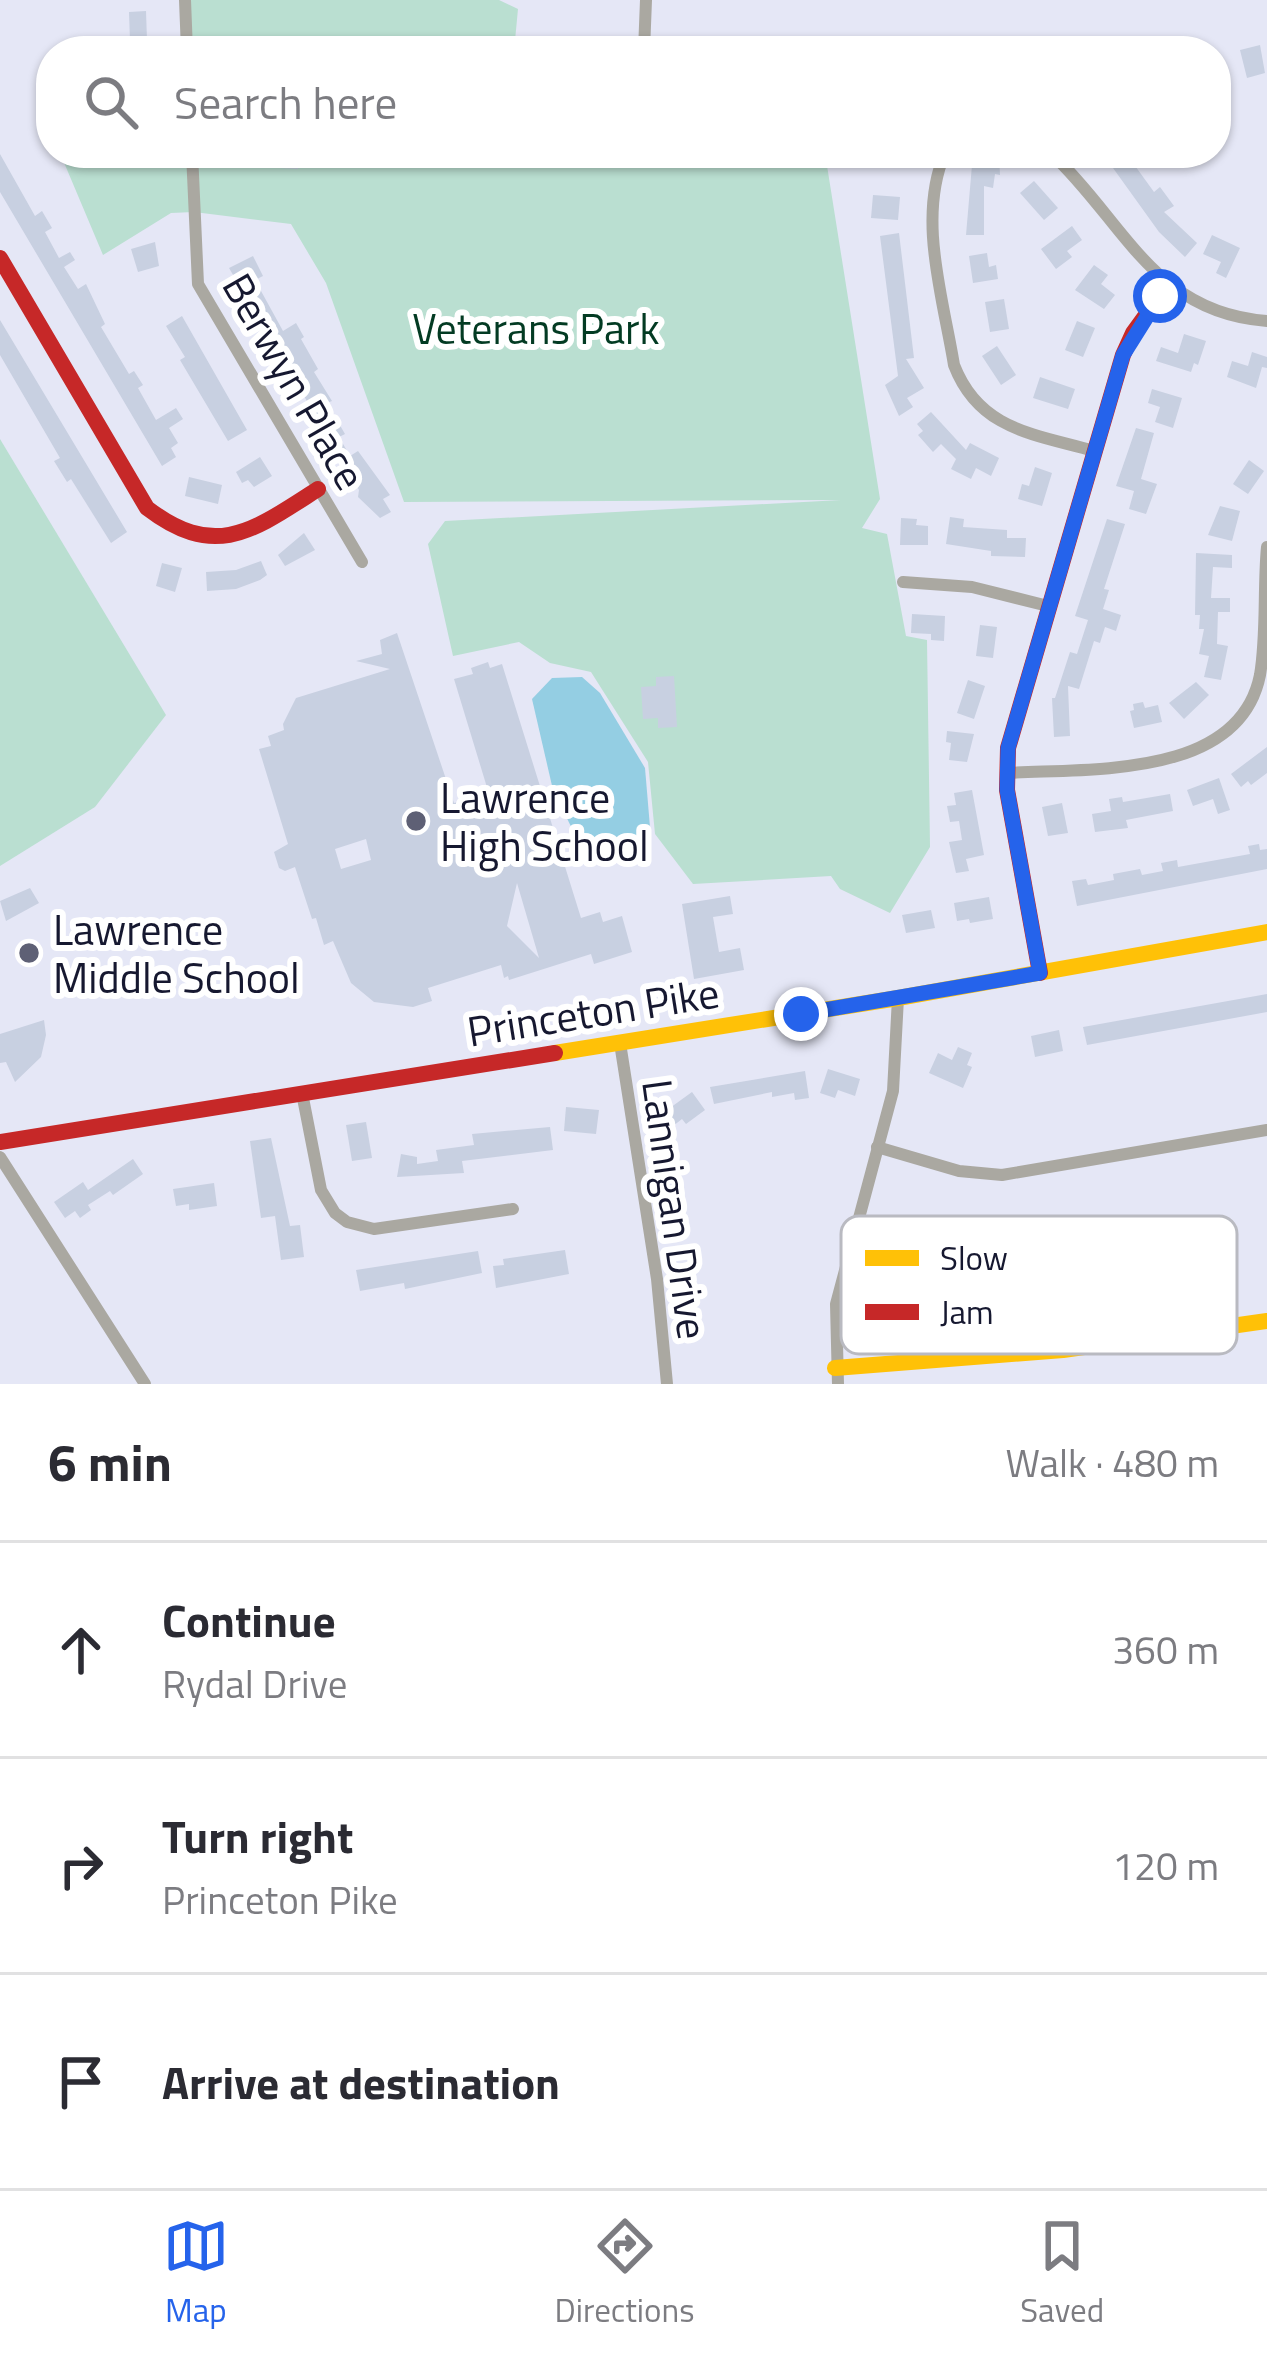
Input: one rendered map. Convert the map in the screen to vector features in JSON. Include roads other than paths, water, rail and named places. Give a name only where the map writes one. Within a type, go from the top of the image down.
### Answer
[{"type":"street","points":[[184,0],[186,36]]},
{"type":"street","points":[[645,36],[646,0]]},
{"type":"street","name":"Berwyn Place","points":[[193,168],[198,284],[362,562]]},
{"type":"street","points":[[942,168],[932,211],[960,382],[980,409],[996,420],[1094,451]]},
{"type":"street","points":[[1065,168],[1130,248],[1168,284],[1212,309],[1267,321]]},
{"type":"street","points":[[0,257],[147,508],[161,520],[190,536],[223,539],[253,529],[318,489]]},
{"type":"street","points":[[1040,973],[1006,773],[1013,721],[1123,355],[1168,284]]},
{"type":"street","points":[[1006,773],[1157,761],[1208,745],[1225,734],[1249,706],[1259,676],[1267,547]]},
{"type":"street","points":[[903,582],[972,587],[1048,606]]},
{"type":"street","name":"Princeton Pike","points":[[0,1142],[898,998],[1267,932]]},
{"type":"street","points":[[858,1216],[895,1080],[898,998]]},
{"type":"street","name":"Lannigan Drive","points":[[620,1042],[657,1279],[667,1384]]},
{"type":"street","points":[[302,1094],[321,1190],[335,1213],[347,1222],[374,1229],[513,1209]]},
{"type":"street","points":[[877,1147],[959,1172],[1002,1175],[1267,1130]]},
{"type":"street","points":[[0,1156],[146,1384]]},
{"type":"street","points":[[841,1275],[834,1333],[837,1376],[1028,1354]]},
{"type":"street","points":[[1237,1325],[1267,1321]]},
{"type":"water","points":[[582,677],[600,693],[645,768],[651,839],[633,855],[589,863],[553,790],[532,699],[552,678]]},
{"type":"place","name":"Lawrence High School","points":[[416,821]]},
{"type":"place","name":"Lawrence Middle School","points":[[29,953]]},
{"type":"park label","name":"Veterans Park","points":[[536,328]]}]
